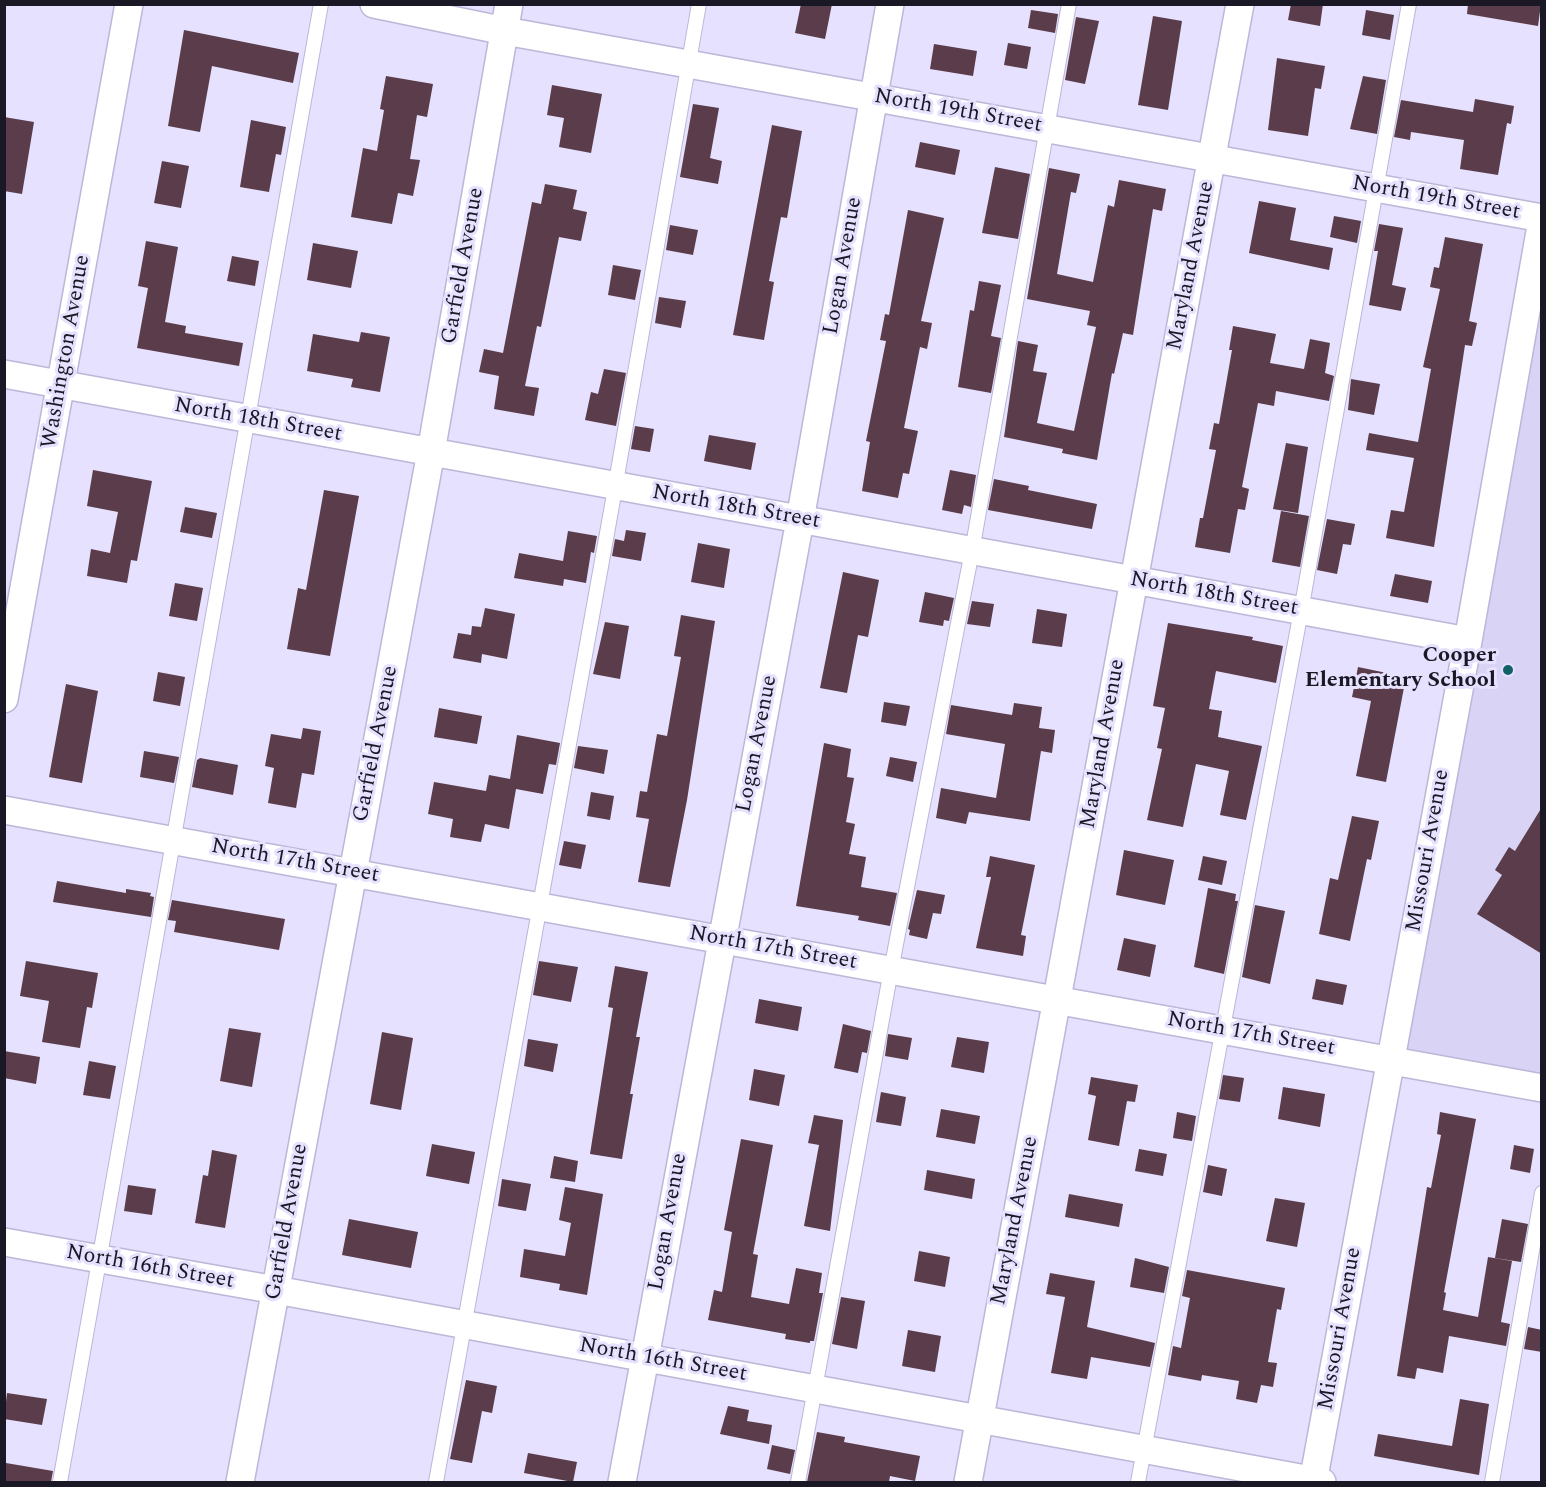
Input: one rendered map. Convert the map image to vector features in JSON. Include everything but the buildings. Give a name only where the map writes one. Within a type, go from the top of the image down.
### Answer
[{"type":"street","name":"Washington Avenue","points":[[4,699],[129,4]]},
{"type":"street","name":"North 19th Street","points":[[374,4],[505,31],[1542,219]]},
{"type":"street","name":"Garfield Avenue","points":[[240,1482],[431,452],[509,4]]},
{"type":"street","name":"Logan Avenue","points":[[622,1482],[800,520],[890,4]]},
{"type":"street","name":"Maryland Avenue","points":[[968,1482],[1240,4]]},
{"type":"street","name":"Missouri Avenue","points":[[1316,1482],[1542,219]]},
{"type":"street","name":"North 18th Street","points":[[4,374],[1468,641]]},
{"type":"street","name":"North 17th Street","points":[[4,810],[1542,1088]]},
{"type":"street","name":"North 16th Street","points":[[4,1242],[644,1357],[1316,1482]]},
{"type":"lane","points":[[60,1482],[321,4]]},
{"type":"lane","points":[[436,1482],[466,1325],[538,906],[615,486],[699,4]]},
{"type":"lane","points":[[798,1482],[891,970],[972,551],[1069,4]]},
{"type":"lane","points":[[1138,1482],[1301,611],[1409,4]]},
{"type":"lane","points":[[1492,1482],[1542,1193]]},
{"type":"shaded area","name":"Cooper Elementary School","points":[[1541,220],[1541,1088],[1391,1061]]},
{"type":"place","name":"Cooper Elementary School","points":[[1508,670]]}]
